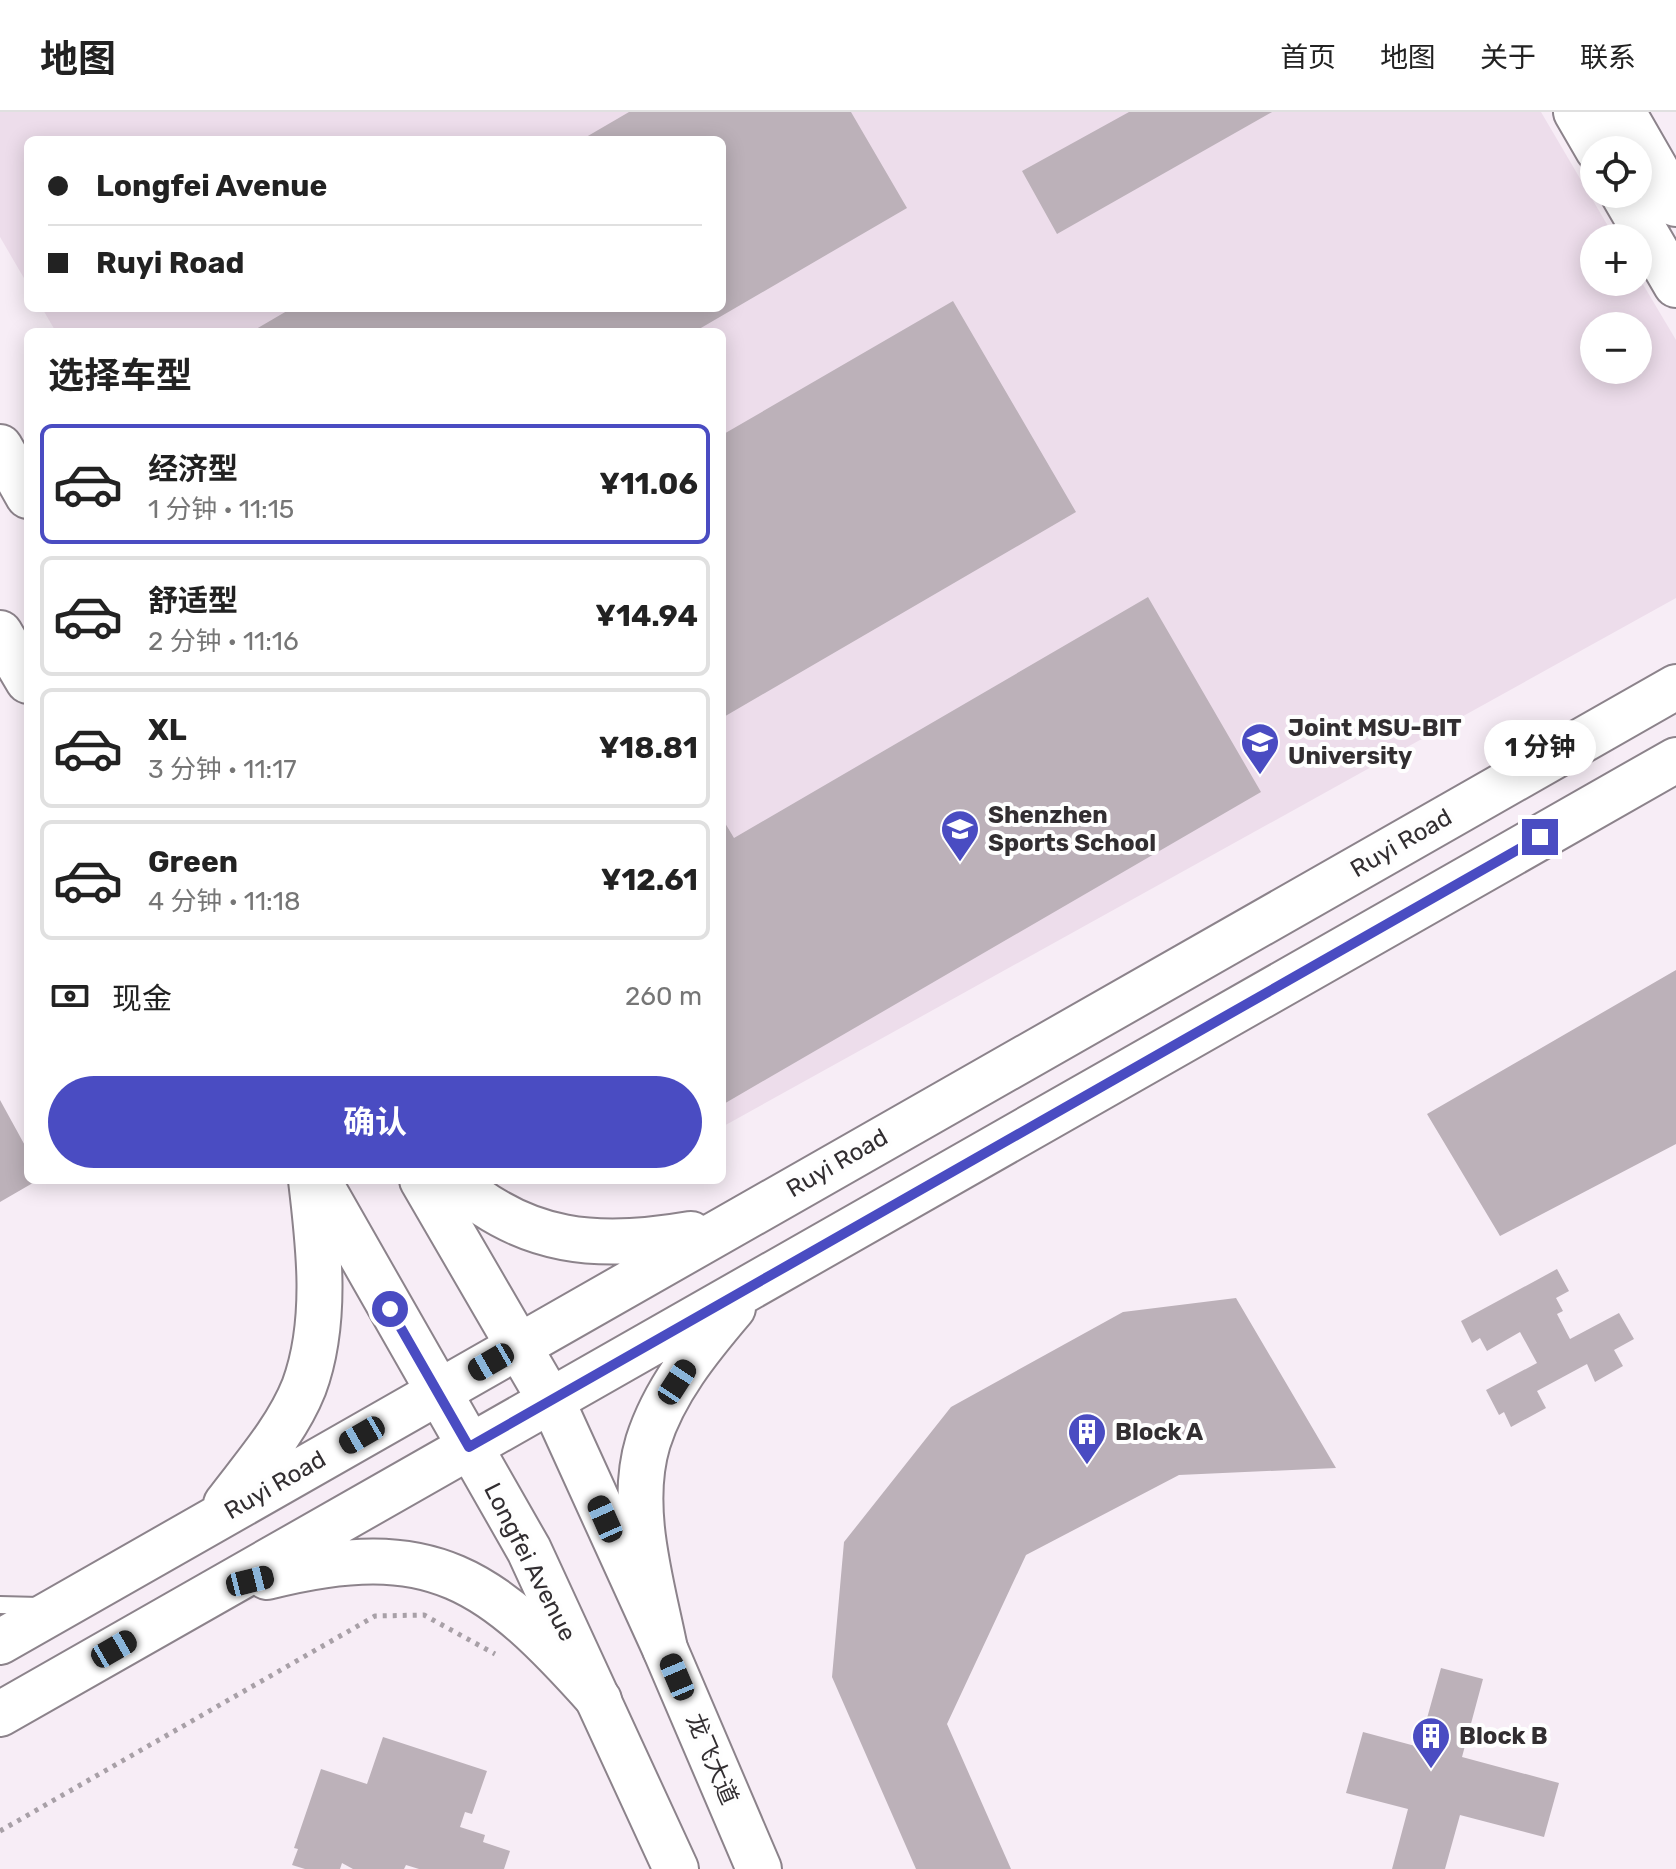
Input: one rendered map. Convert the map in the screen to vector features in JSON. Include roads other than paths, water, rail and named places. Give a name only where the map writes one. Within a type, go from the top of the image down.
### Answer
[{"type":"main road","points":[[1576,112],[1590,136]]},
{"type":"main road","points":[[1623,112],[1676,204]]},
{"type":"main road","points":[[1631,208],[1676,285]]},
{"type":"main road","points":[[0,447],[24,489]]},
{"type":"main road","points":[[0,633],[24,674]]},
{"type":"main road","name":"Ruyi Road","points":[[0,1642],[1676,687]]},
{"type":"main road","points":[[17,1704],[1676,760]]},
{"type":"main road","points":[[213,1520],[267,1451],[304,1387],[316,1327],[320,1261],[311,1184]]},
{"type":"main road","name":"Longfei Avenue","points":[[320,1184],[529,1550],[676,1869]]},
{"type":"main road","name":"龙飞大道","points":[[424,1184],[550,1401],[665,1649],[759,1869]]},
{"type":"main road","points":[[457,1184],[475,1200],[534,1231],[578,1241],[633,1244],[721,1229]]},
{"type":"main road","points":[[665,1649],[648,1568],[641,1497],[648,1444],[665,1401],[687,1367],[750,1287]]},
{"type":"main road","points":[[222,1588],[306,1567],[361,1561],[438,1568],[486,1591],[544,1638],[599,1700]]},
{"type":"lane","points":[[0,1605],[60,1607]]},
{"type":"lane","points":[[0,1726],[17,1704]]},
{"type":"place","name":"Joint MSU-BIT University","points":[[1260,776]]},
{"type":"place","name":"Shenzhen Sports School","points":[[960,863]]},
{"type":"place","name":"Block A","points":[[1087,1466]]},
{"type":"place","name":"Block B","points":[[1431,1770]]}]
